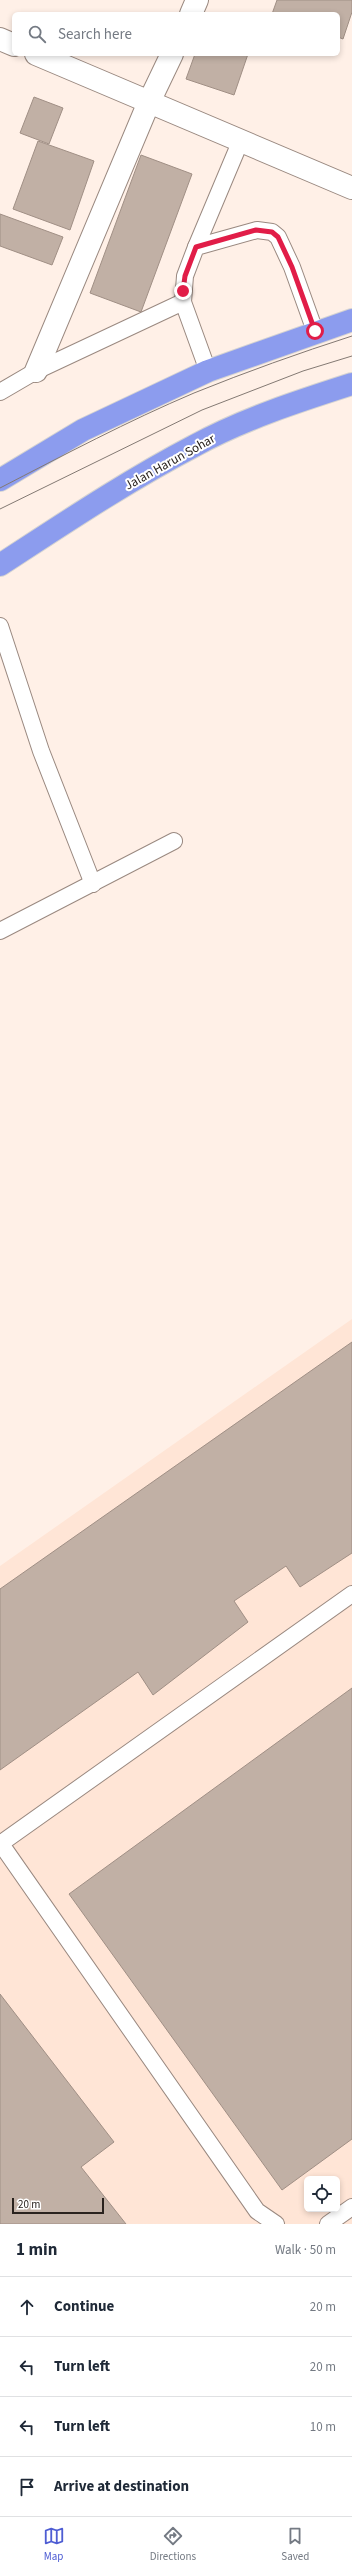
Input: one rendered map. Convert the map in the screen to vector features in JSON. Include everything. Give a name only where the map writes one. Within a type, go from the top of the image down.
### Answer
[{"type":"highway","points":[[0,480],[83,430],[208,371],[315,331],[352,320]]},
{"type":"highway","name":"Jalan Harun Sohar","points":[[0,566],[62,524],[195,445],[288,405],[352,384]]},
{"type":"street","points":[[193,12],[197,0]]},
{"type":"street","points":[[0,39],[12,44]]},
{"type":"street","points":[[41,56],[351,185]]},
{"type":"street","points":[[36,370],[149,102],[171,56]]},
{"type":"lane","points":[[208,371],[183,302],[185,276],[241,140]]},
{"type":"lane","points":[[196,247],[256,230],[272,232],[278,237],[292,267],[315,331]]},
{"type":"lane","points":[[0,392],[36,370],[183,302]]},
{"type":"lane","points":[[0,626],[41,751],[92,884]]},
{"type":"lane","points":[[0,931],[174,841]]},
{"type":"lane","points":[[276,2224],[257,2211],[0,1844],[352,1594]]},
{"type":"lane","points":[[328,2224],[352,2207]]},
{"type":"shaded area","points":[[352,1319],[352,2224],[0,2224],[0,1566]]},
{"type":"building","points":[[277,0],[352,0],[352,12],[343,39],[340,38],[340,12],[273,12]]},
{"type":"building","points":[[194,56],[247,56],[234,95],[186,79]]},
{"type":"building","points":[[34,97],[63,108],[49,144],[20,133]]},
{"type":"building","points":[[38,141],[94,161],[70,230],[13,209]]},
{"type":"building","points":[[141,155],[192,174],[141,312],[90,293]]},
{"type":"building","points":[[0,214],[63,237],[52,265],[0,246]]},
{"type":"building","points":[[352,1342],[352,1553],[300,1587],[286,1566],[234,1601],[248,1622],[153,1695],[138,1672],[0,1770],[0,1589]]},
{"type":"building","points":[[352,1688],[352,2139],[282,2190],[69,1894]]},
{"type":"building","points":[[0,1994],[114,2142],[81,2167],[126,2224],[0,2224]]},
{"type":"tram line","points":[[0,488],[120,427],[194,393],[273,363],[352,336]]},
{"type":"tram line","points":[[0,509],[202,410],[303,371],[352,356]]},
{"type":"route","points":[[183,291],[185,276],[196,247],[256,230],[272,232],[278,237],[292,267],[315,331]]}]
